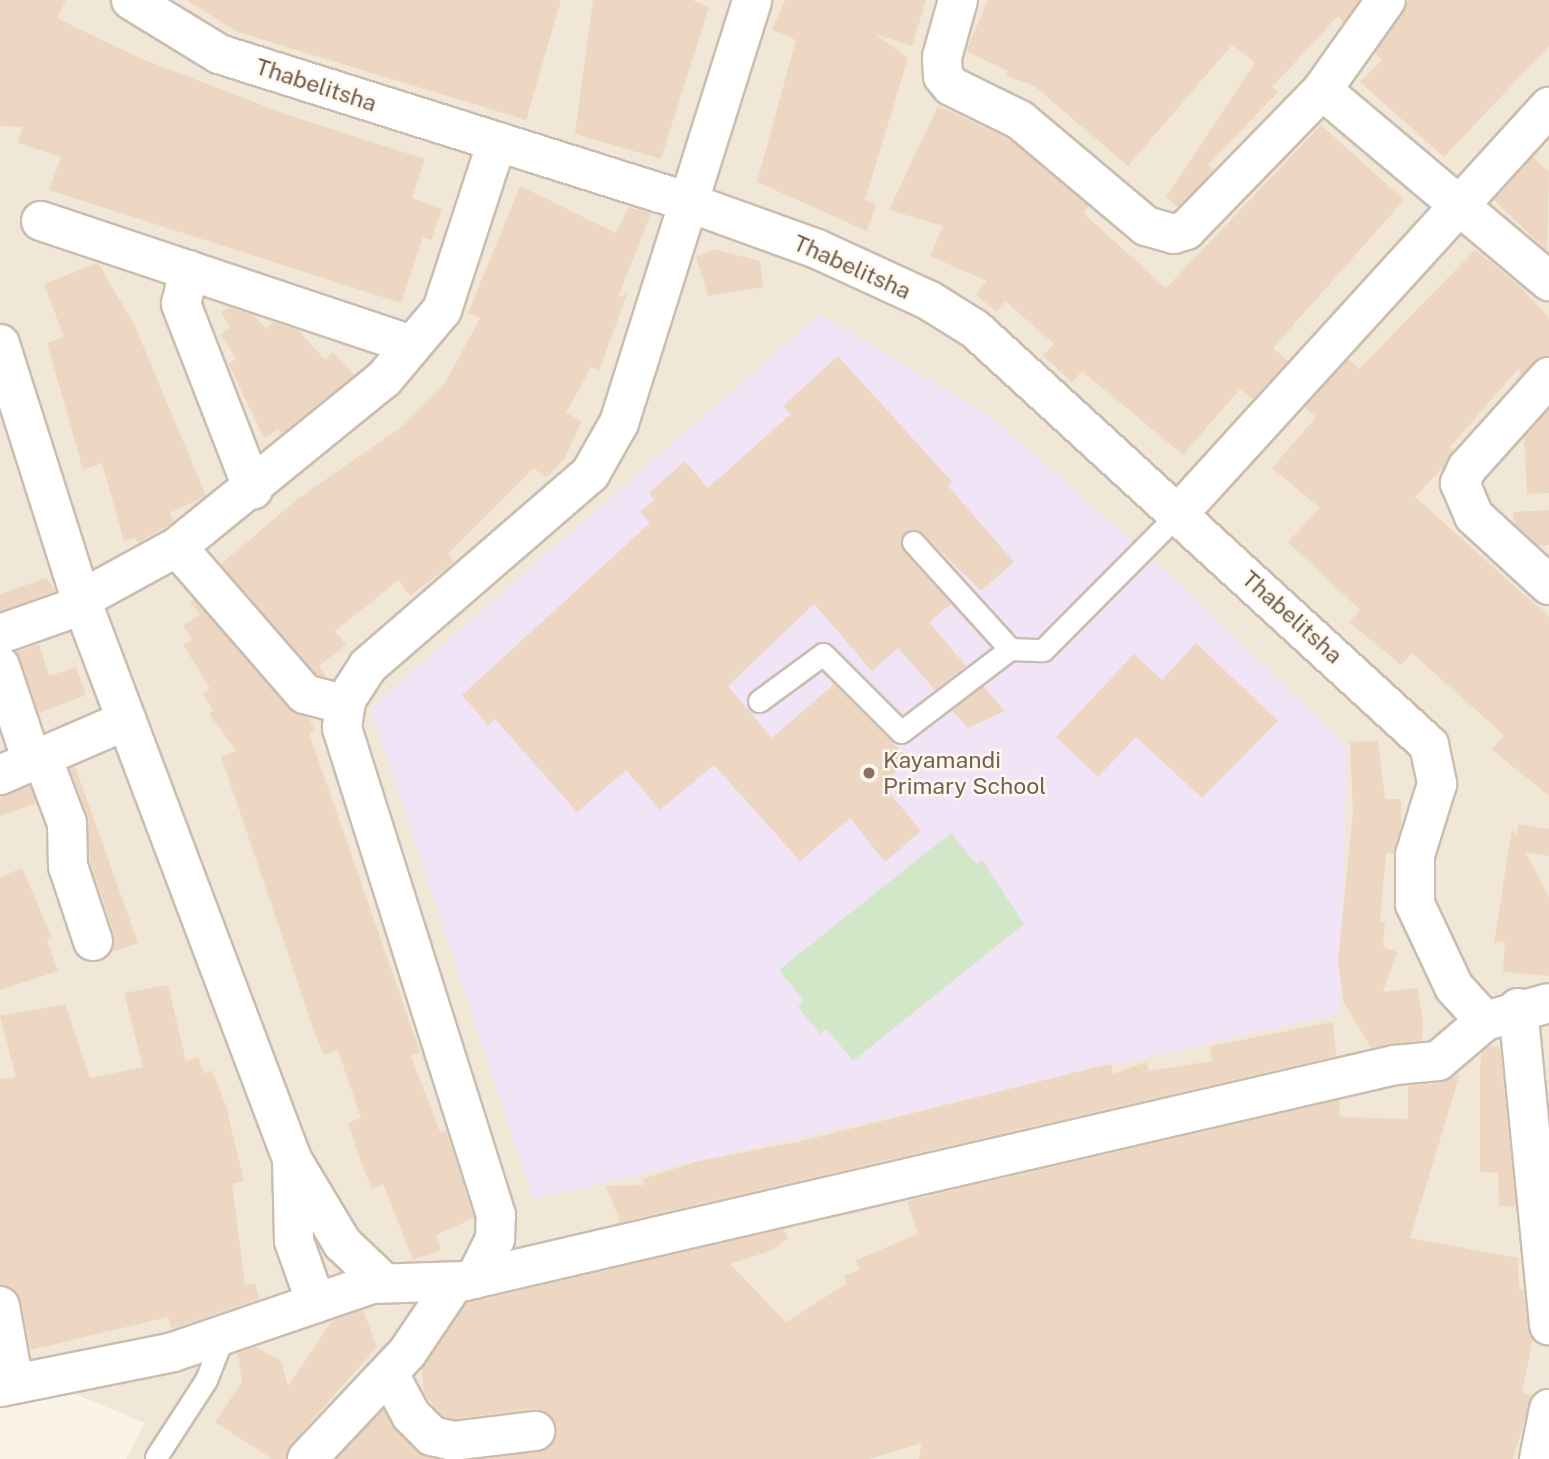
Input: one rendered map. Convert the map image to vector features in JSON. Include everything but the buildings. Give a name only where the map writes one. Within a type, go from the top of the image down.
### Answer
[{"type":"street","name":"Thabelitsha","points":[[131,0],[219,54],[687,202],[817,249],[930,301],[975,329],[1415,728],[1437,760],[1437,784],[1415,855],[1412,886],[1423,925],[1454,987],[1517,1010]]},
{"type":"street","points":[[307,1459],[388,1374],[495,1239],[496,1215],[342,728],[346,705],[368,666],[590,474],[619,423],[752,0]]},
{"type":"street","points":[[958,0],[942,57],[943,76],[951,86],[1047,138],[1146,226],[1162,233],[1186,230],[1322,90],[1386,0]]},
{"type":"street","points":[[1322,90],[1549,281]]},
{"type":"street","points":[[1178,514],[1549,107]]},
{"type":"street","points":[[0,634],[83,602],[177,547],[253,490],[384,379],[442,310],[497,142]]},
{"type":"street","points":[[41,221],[412,345]]},
{"type":"street","points":[[189,271],[181,304],[253,490]]},
{"type":"street","points":[[0,344],[83,602],[292,1159],[342,1243],[384,1283]]},
{"type":"street","points":[[1549,377],[1467,468],[1460,483],[1474,516],[1549,585]]},
{"type":"street","points":[[177,547],[305,694],[346,705]]},
{"type":"street","points":[[0,666],[25,765],[67,823],[68,866],[93,941]]},
{"type":"street","points":[[25,765],[127,720]]},
{"type":"street","points":[[0,1306],[7,1386],[223,1337],[316,1303],[384,1283],[464,1281],[1395,1065],[1438,1061],[1517,1010],[1549,1325]]},
{"type":"street","points":[[292,1159],[294,1241],[316,1303]]},
{"type":"street","points":[[388,1374],[411,1415],[432,1436],[453,1441],[535,1430]]},
{"type":"street","points":[[1539,1459],[1549,1409]]},
{"type":"lane","points":[[759,701],[823,654],[901,732],[1010,649],[1043,650],[1178,514]]},
{"type":"lane","points":[[913,542],[1010,649]]},
{"type":"lane","points":[[156,1457],[206,1380],[223,1337]]},
{"type":"shaded area","points":[[0,0],[1549,0],[1549,1459],[126,1459],[145,1423],[53,1385],[0,1393]]},
{"type":"shaded area","name":"Kayamandi Primary School","points":[[820,314],[991,417],[1188,591],[1347,748],[1340,1013],[533,1199],[371,708]]},
{"type":"green space","points":[[951,833],[976,864],[982,860],[1024,924],[853,1061],[827,1029],[820,1034],[798,1007],[804,1001],[779,970]]},
{"type":"place","name":"Kayamandi Primary School","points":[[869,773]]}]
